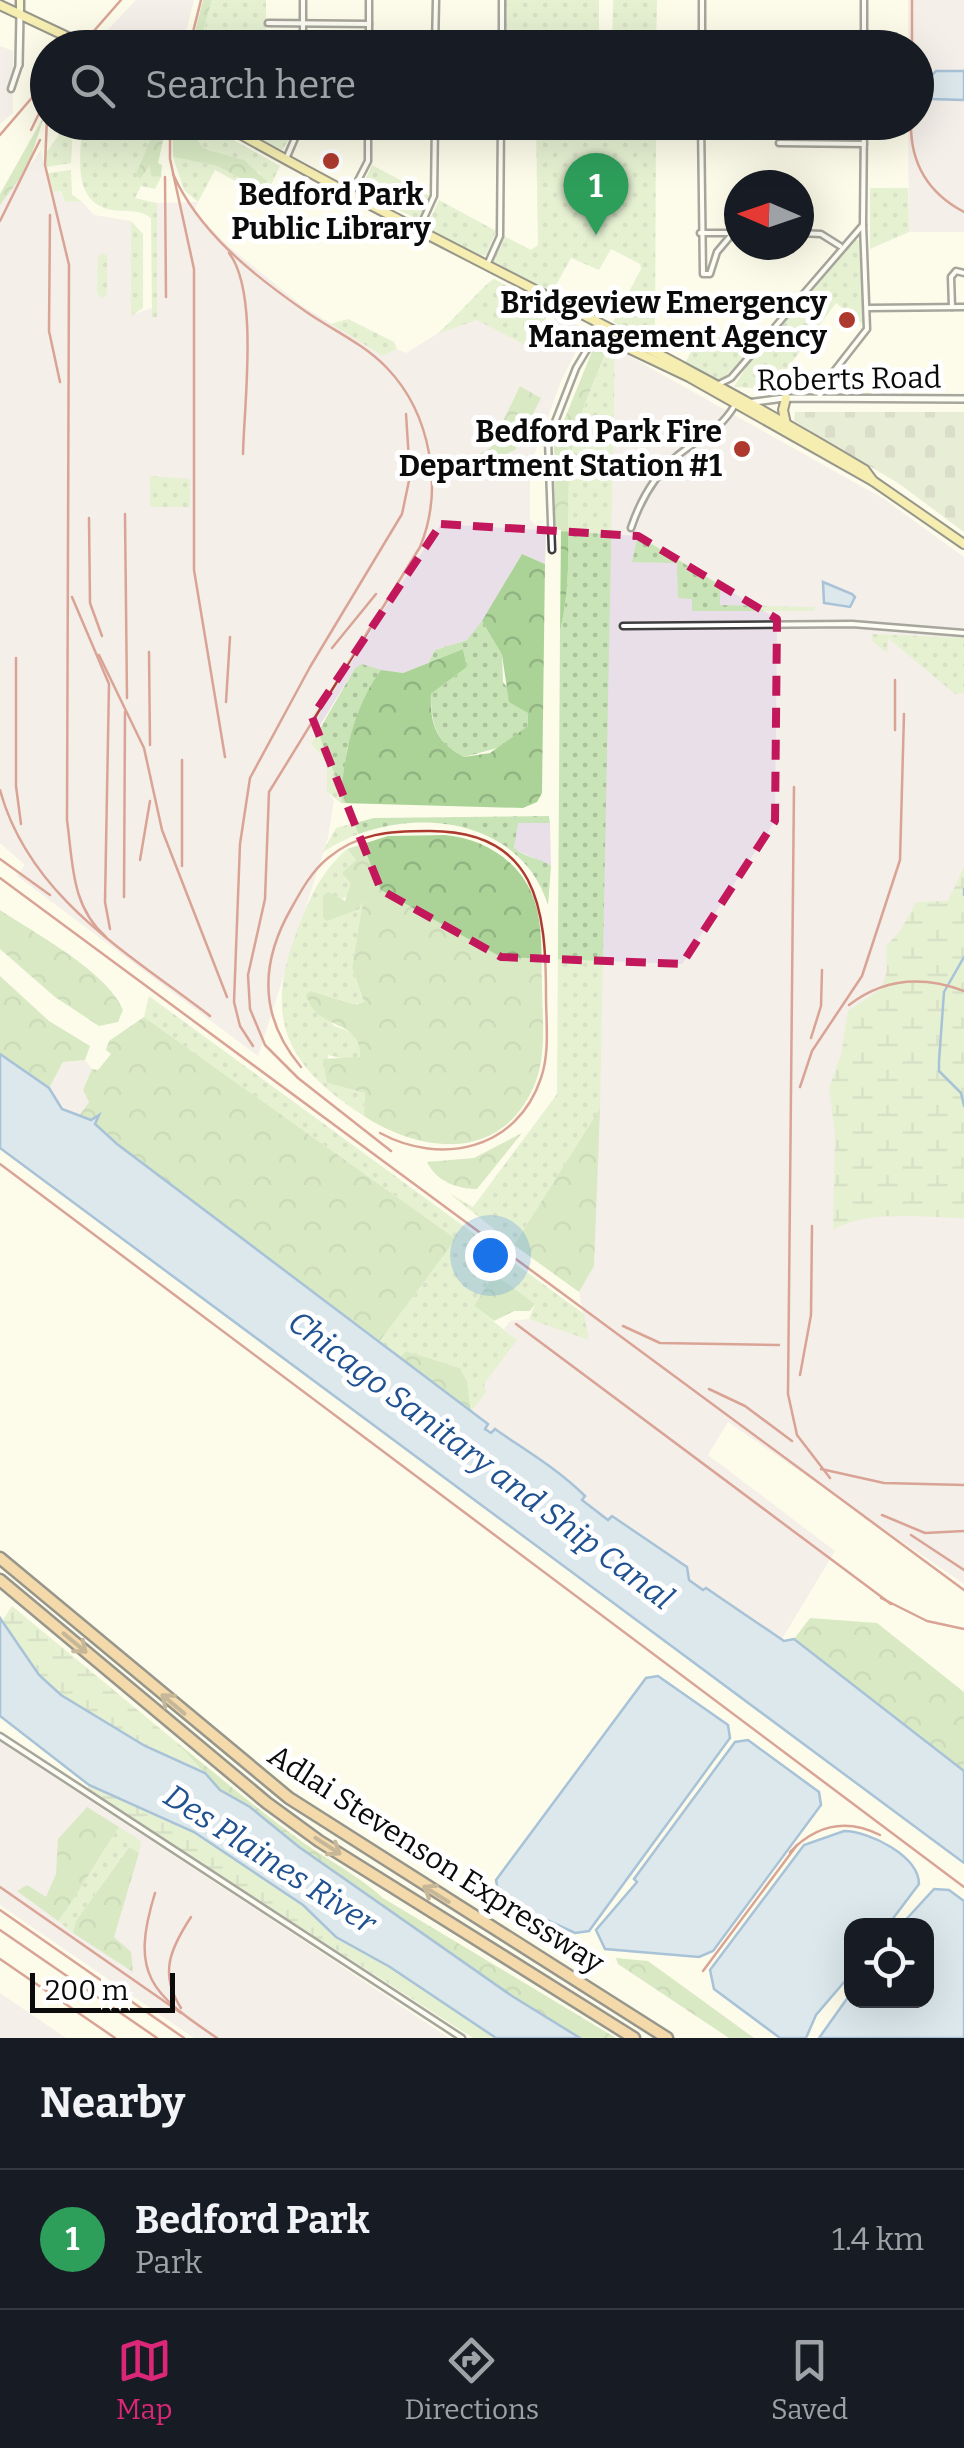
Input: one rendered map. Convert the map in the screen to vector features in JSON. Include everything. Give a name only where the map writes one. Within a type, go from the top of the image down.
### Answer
[{"type":"highway","name":"Adlai Stevenson Expressway","points":[[0,1558],[290,1798],[668,2038]]},
{"type":"highway","name":"Adlai Stevenson Expressway","points":[[0,1580],[293,1822],[634,2038]]},
{"type":"main road","points":[[20,0],[20,14]]},
{"type":"main road","points":[[0,6],[53,30]]},
{"type":"main road","points":[[252,140],[600,328],[654,349],[719,384],[865,470],[873,481]]},
{"type":"main road","points":[[600,328],[609,339],[662,363],[873,481],[964,544]]},
{"type":"main road","points":[[786,398],[786,424]]},
{"type":"street","points":[[302,0],[303,30]]},
{"type":"street","points":[[369,0],[369,30]]},
{"type":"street","points":[[435,30],[436,0]]},
{"type":"street","points":[[502,0],[502,30]]},
{"type":"street","points":[[702,0],[702,30]]},
{"type":"street","points":[[864,0],[864,30]]},
{"type":"street","points":[[10,88],[19,65],[20,14]]},
{"type":"street","points":[[268,23],[369,24]]},
{"type":"street","points":[[286,159],[294,140]]},
{"type":"street","points":[[351,195],[368,160],[368,140]]},
{"type":"street","points":[[418,231],[434,196],[434,140]]},
{"type":"street","points":[[485,267],[500,236],[501,140]]},
{"type":"street","points":[[701,140],[700,270],[706,275],[724,245]]},
{"type":"street","points":[[819,398],[824,384],[865,334],[868,308],[863,225],[864,140]]},
{"type":"street","points":[[779,143],[864,144]]},
{"type":"street","points":[[719,384],[731,378],[840,246],[863,225]]},
{"type":"street","points":[[700,233],[724,233]]},
{"type":"street","points":[[814,234],[822,234],[840,246]]},
{"type":"street","points":[[952,307],[951,277],[956,271],[964,273]]},
{"type":"street","points":[[868,308],[964,307]]},
{"type":"street","points":[[552,550],[548,440],[576,368],[600,328]]},
{"type":"street","points":[[730,392],[731,378]]},
{"type":"street","name":"Roberts Road","points":[[734,404],[786,398],[964,399]]},
{"type":"street","points":[[631,528],[660,475],[678,455],[719,430],[734,404]]},
{"type":"street","points":[[623,626],[852,624],[964,633]]},
{"type":"street","points":[[0,1736],[462,2038]]},
{"type":"highlighted area","points":[[441,524],[638,536],[777,619],[775,821],[682,964],[501,957],[381,890],[312,717]]},
{"type":"shaded area","points":[[136,0],[194,0],[186,30],[108,30]]},
{"type":"shaded area","points":[[908,0],[964,0],[964,232],[909,232],[908,140],[934,140],[934,30],[908,30]]},
{"type":"shaded area","points":[[0,46],[13,51],[13,113],[0,124]]},
{"type":"shaded area","points":[[41,150],[52,202],[53,192],[60,191],[65,202],[81,201],[94,215],[131,221],[131,315],[152,308],[152,316],[157,316],[157,203],[198,202],[194,211],[228,246],[301,305],[383,356],[397,349],[406,353],[437,334],[477,320],[537,352],[557,314],[587,330],[561,381],[530,466],[530,520],[546,535],[545,564],[522,554],[477,632],[467,640],[435,650],[428,663],[403,673],[355,668],[316,732],[311,745],[327,763],[327,792],[334,800],[328,838],[258,1056],[17,876],[25,865],[0,843],[0,205]],"holes":[[[520,386],[540,397],[482,463],[480,454],[490,448]]]},
{"type":"shaded area","points":[[615,348],[884,499],[964,557],[964,1584],[728,1422],[708,1455],[835,1551],[782,1639],[703,1591],[689,1580],[687,1567],[625,1523],[612,1517],[609,1521],[582,1500],[585,1496],[495,1429],[491,1434],[484,1428],[487,1424],[471,1412],[485,1392],[484,1384],[516,1340],[504,1329],[510,1321],[529,1319],[588,1339],[579,1292],[594,1266]]},
{"type":"shaded area","points":[[517,823],[550,823],[551,866],[514,849]]},
{"type":"shaded area","points":[[85,1060],[92,1069],[83,1090],[89,1102],[79,1116],[55,1103],[49,1088],[63,1062]]},
{"type":"shaded area","points":[[0,1742],[449,2038],[194,2038],[0,1905]]},
{"type":"shaded area","points":[[0,1993],[66,2038],[0,2038]]},
{"type":"green space","points":[[203,0],[212,0],[204,30],[195,30]]},
{"type":"green space","points":[[212,0],[266,0],[266,30],[204,30]]},
{"type":"green space","points":[[505,0],[599,0],[599,30],[505,30]]},
{"type":"green space","points":[[613,0],[657,0],[656,30],[612,30]]},
{"type":"green space","points":[[30,140],[36,140],[27,169],[0,205],[0,194]]},
{"type":"green space","points":[[55,140],[72,140],[71,163],[47,167],[45,154]]},
{"type":"green space","points":[[81,140],[150,140],[136,174],[151,164],[151,176],[161,177],[155,189],[141,186],[135,198],[157,203],[157,317],[152,317],[151,218],[98,205],[84,186]]},
{"type":"green space","points":[[150,140],[163,140],[158,163],[162,165],[161,177],[151,176],[150,165],[140,179],[136,174]]},
{"type":"green space","points":[[172,140],[198,140],[204,149],[244,160],[267,181],[267,193],[217,166],[173,157]]},
{"type":"green space","points":[[198,140],[233,140],[280,166],[265,197],[215,170],[198,202],[184,190],[173,157],[217,166],[266,193],[260,173],[204,149]]},
{"type":"green space","points":[[263,140],[289,140],[282,150]]},
{"type":"green space","points":[[536,140],[656,140],[655,344],[613,322],[641,269],[640,264],[611,249],[599,270],[571,258],[551,294],[493,263],[504,236],[531,250],[538,245]]},
{"type":"green space","points":[[372,165],[430,196],[419,220],[360,191]]},
{"type":"green space","points":[[71,170],[72,195],[81,201],[65,202],[61,191],[53,192],[48,173]]},
{"type":"green space","points":[[870,188],[908,188],[909,232],[870,249]]},
{"type":"green space","points":[[439,200],[496,231],[486,255],[479,256],[426,227]]},
{"type":"green space","points":[[131,221],[143,234],[143,308],[131,316]]},
{"type":"green space","points":[[854,238],[859,241],[864,325],[836,303],[772,389],[734,387],[754,354]]},
{"type":"green space","points":[[98,256],[107,256],[107,294],[102,299],[97,293]]},
{"type":"green space","points":[[494,279],[550,310],[532,349],[477,320],[437,334]]},
{"type":"green space","points":[[348,319],[394,342],[397,349],[383,356],[331,324]]},
{"type":"green space","points":[[704,328],[747,353],[721,381],[685,363]]},
{"type":"green space","points":[[601,343],[609,346],[585,404],[572,451],[567,590],[560,631],[561,530],[555,529],[554,445],[593,349]]},
{"type":"green space","points":[[609,346],[615,348],[600,1108],[514,1245],[450,1194],[473,1207],[557,1094],[560,631],[567,590],[570,466],[580,420]]},
{"type":"green space","points":[[520,386],[541,398],[515,450],[483,464],[479,454],[490,448]]},
{"type":"green space","points":[[795,412],[964,412],[964,532],[898,483],[794,421]]},
{"type":"green space","points":[[150,476],[190,479],[190,507],[150,507]]},
{"type":"green space","points":[[638,535],[720,585],[720,605],[815,607],[814,611],[692,611],[692,599],[678,598],[677,563],[632,562]]},
{"type":"green space","points":[[522,554],[545,564],[542,793],[537,802],[523,808],[341,803],[351,734],[363,700],[381,670],[403,673],[463,649],[467,667],[431,694],[431,705],[441,739],[464,757],[490,753],[528,726],[528,713],[509,702],[502,655],[482,621]]},
{"type":"green space","points":[[482,621],[502,655],[503,682],[528,713],[528,726],[505,746],[464,757],[441,739],[432,715],[431,694],[467,667],[463,649],[428,663],[435,650],[467,640]]},
{"type":"green space","points":[[872,634],[964,638],[964,693],[955,694],[888,638],[887,653],[872,641]]},
{"type":"green space","points":[[362,664],[381,670],[347,749],[341,803],[327,792],[327,763],[311,744],[355,668]]},
{"type":"green space","points":[[549,816],[550,823],[518,823],[514,848],[551,866],[548,905],[533,874],[510,850],[483,834],[452,825],[384,827],[352,837],[322,853],[336,828],[374,818]]},
{"type":"green space","points":[[445,835],[492,849],[520,873],[536,907],[541,944],[543,1045],[536,1081],[522,1107],[504,1126],[484,1138],[461,1144],[412,1138],[387,1129],[364,1116],[365,1093],[327,1083],[323,1059],[360,1057],[358,1044],[347,1030],[320,1015],[306,995],[311,991],[357,1005],[364,1002],[352,968],[363,901],[359,909],[327,921],[323,917],[323,896],[328,892],[345,901],[351,883],[342,873],[356,860],[347,849],[388,836]]},
{"type":"green space","points":[[347,849],[356,860],[350,895],[322,910],[364,896],[352,968],[364,1003],[358,1005],[311,991],[334,1026],[359,1035],[360,1057],[354,1061],[328,1055],[327,1083],[365,1093],[364,1116],[338,1098],[300,1060],[283,1017],[286,965],[301,921],[322,878]]},
{"type":"green space","points":[[964,867],[964,1218],[879,1217],[833,1230],[835,1133],[829,1088],[841,1055],[848,1011],[881,989],[887,971],[886,946],[901,930],[916,902],[948,901]]},
{"type":"green space","points":[[0,910],[102,981],[123,1010],[118,1022],[99,1026],[55,997],[0,949]]},
{"type":"green space","points":[[0,976],[49,1021],[90,1046],[85,1060],[63,1062],[49,1088],[0,1054]]},
{"type":"green space","points":[[149,996],[584,1314],[589,1340],[529,1319],[535,1304],[474,1306],[517,1340],[484,1384],[486,1392],[471,1412],[467,1381],[460,1368],[406,1351],[400,1357],[380,1341],[456,1239],[144,1017]]},
{"type":"green space","points":[[144,1017],[456,1239],[380,1341],[117,1144],[94,1124],[99,1116],[91,1121],[79,1116],[89,1102],[83,1090],[92,1069],[98,1070],[111,1054],[106,1050],[109,1041]]},
{"type":"green space","points":[[600,1108],[594,1266],[579,1292],[514,1245]]},
{"type":"green space","points":[[522,1133],[477,1189],[448,1183],[427,1162],[474,1158]]},
{"type":"green space","points":[[494,1274],[535,1304],[530,1311],[514,1311],[494,1321],[474,1306]]},
{"type":"green space","points":[[406,1351],[460,1368],[467,1381],[471,1412],[400,1357]]},
{"type":"green space","points":[[12,1606],[174,1740],[205,1773],[120,1733],[60,1694],[32,1665],[3,1620]]},
{"type":"green space","points":[[810,1618],[877,1623],[964,1692],[964,1771],[794,1639]]},
{"type":"green space","points":[[174,1740],[285,1829],[383,1898],[616,2038],[580,2038],[512,1996],[299,1847],[250,1807],[220,1790]]},
{"type":"green space","points":[[89,1785],[194,1832],[303,1905],[336,1937],[390,1967],[496,2038],[473,2038],[87,1790]]},
{"type":"green space","points":[[87,1807],[119,1827],[58,1921],[17,1891],[27,1885],[46,1897],[56,1874],[58,1839]]},
{"type":"green space","points":[[119,1827],[141,1841],[139,1853],[128,1847],[76,1921],[73,1933],[58,1921]]},
{"type":"green space","points":[[129,1847],[139,1853],[114,1937],[131,1952],[133,1972],[73,1933],[76,1921]]},
{"type":"green space","points":[[616,1958],[648,1961],[754,2038],[729,2038],[618,1964]]},
{"type":"water","points":[[964,71],[964,100],[934,99],[934,73]]},
{"type":"water","points":[[823,582],[852,594],[855,597],[850,607],[824,603]]},
{"type":"water","name":"Chicago Sanitary and Ship Canal","points":[[0,1054],[49,1088],[62,1109],[91,1120],[99,1115],[95,1124],[117,1144],[488,1424],[485,1429],[491,1433],[495,1429],[553,1468],[585,1496],[582,1500],[608,1520],[612,1516],[687,1567],[689,1580],[703,1590],[706,1588],[784,1641],[794,1639],[964,1771],[964,1863],[0,1148]]},
{"type":"water","name":"Des Plaines River","points":[[0,1618],[39,1675],[61,1695],[145,1746],[205,1773],[220,1790],[250,1807],[299,1847],[512,1996],[580,2038],[496,2038],[390,1967],[336,1937],[303,1905],[194,1832],[89,1785],[0,1716]]},
{"type":"water","points":[[658,1676],[728,1725],[730,1738],[589,1931],[575,1933],[499,1898],[496,1880],[646,1678]]},
{"type":"water","points":[[748,1740],[819,1792],[821,1805],[713,1951],[699,1957],[605,1949],[596,1930],[637,1882],[634,1879],[735,1742]]},
{"type":"water","points":[[844,1831],[866,1835],[902,1855],[917,1874],[919,1884],[893,1918],[844,1918],[844,1982],[816,2015],[806,2038],[780,2038],[714,1989],[710,1970],[804,1845]]},
{"type":"water","points":[[934,1889],[949,1890],[964,1901],[964,2038],[819,2038],[844,2003],[844,2008],[934,2008],[934,1918],[907,1918]]},
{"type":"waterway","points":[[964,889],[964,895]]},
{"type":"waterway","points":[[964,957],[944,992],[939,1061],[939,1071],[961,1093],[964,1106]]},
{"type":"railway","points":[[95,30],[121,0]]},
{"type":"railway","points":[[194,30],[201,0]]},
{"type":"railway","points":[[912,0],[912,30]]},
{"type":"railway","points":[[0,135],[30,100]]},
{"type":"railway","points":[[0,221],[40,140]]},
{"type":"railway","points":[[46,140],[45,165],[69,265],[67,820],[80,898],[106,937]]},
{"type":"railway","points":[[170,140],[170,159],[194,269],[194,570],[225,757]]},
{"type":"railway","points":[[912,140],[918,163],[931,186],[964,212]]},
{"type":"railway","points":[[173,174],[197,215],[229,251],[266,283],[387,368],[414,407],[429,453],[431,501],[420,547],[269,792],[265,899],[248,975],[250,1009],[265,1045],[298,1078],[391,1151]]},
{"type":"railway","points":[[165,177],[166,297]]},
{"type":"railway","points":[[50,215],[49,331],[60,382]]},
{"type":"railway","points":[[229,253],[238,271],[247,321],[243,454]]},
{"type":"railway","points":[[253,1046],[240,1026],[234,1002],[240,844],[250,778],[310,667],[402,514],[410,476],[406,414]]},
{"type":"railway","points":[[125,514],[127,698]]},
{"type":"railway","points":[[89,518],[90,603],[102,636]]},
{"type":"railway","points":[[332,648],[376,594]]},
{"type":"railway","points":[[72,597],[109,684],[105,902],[110,929]]},
{"type":"railway","points":[[226,702],[230,637]]},
{"type":"railway","points":[[149,652],[150,745]]},
{"type":"railway","points":[[99,655],[144,748],[162,830],[227,997]]},
{"type":"railway","points":[[16,658],[16,786],[21,824]]},
{"type":"railway","points":[[895,680],[895,730]]},
{"type":"railway","points":[[124,897],[125,712]]},
{"type":"railway","points":[[800,1087],[812,1051],[862,976],[900,860],[904,714]]},
{"type":"railway","points":[[182,760],[182,866]]},
{"type":"railway","points":[[794,787],[788,1394],[797,1435],[830,1478]]},
{"type":"railway","points":[[0,790],[14,828],[58,892],[115,945],[210,1016]]},
{"type":"railway","points":[[140,860],[150,801]]},
{"type":"railway","points":[[301,1067],[277,1028],[268,988],[269,968],[281,928],[322,863],[363,838],[414,831],[464,834],[492,844],[513,860],[528,880],[543,933],[546,1058],[530,1102],[496,1136],[474,1145],[428,1148],[380,1133]]},
{"type":"railway","points":[[0,859],[50,895]]},
{"type":"railway","points":[[0,878],[964,1590]]},
{"type":"railway","points":[[811,1038],[821,1006],[822,970]]},
{"type":"railway","points":[[849,1005],[876,989],[905,982],[934,983],[964,991]]},
{"type":"railway","points":[[0,1164],[964,1887]]},
{"type":"railway","points":[[800,1375],[811,1315],[812,1226]]},
{"type":"railway","points":[[516,1324],[891,1604]]},
{"type":"railway","points":[[623,1326],[660,1343],[779,1345]]},
{"type":"railway","points":[[709,1389],[745,1406],[792,1441]]},
{"type":"railway","points":[[821,1469],[884,1483],[964,1485]]},
{"type":"railway","points":[[882,1515],[925,1533],[964,1531]]},
{"type":"railway","points":[[911,1535],[964,1570]]},
{"type":"railway","points":[[881,1598],[927,1621],[964,1629]]},
{"type":"railway","points":[[790,1852],[810,1836],[832,1827],[855,1827],[880,1835]]},
{"type":"railway","points":[[703,1971],[797,1845]]},
{"type":"railway","points":[[0,1887],[181,2013]]},
{"type":"railway","points":[[155,1893],[145,1944],[152,1979],[176,2008],[217,2038]]},
{"type":"railway","points":[[0,1910],[184,2038]]},
{"type":"railway","points":[[181,2008],[170,1984],[170,1962],[191,1917]]},
{"type":"railway","points":[[0,1930],[157,2038]]},
{"type":"railway","points":[[0,1959],[115,2038]]},
{"type":"place","name":"Bedford Park Public Library","points":[[331,161]]},
{"type":"place","name":"Bedford Park","points":[[596,235]]},
{"type":"place","name":"Bridgeview Emergency Management Agency","points":[[847,320]]},
{"type":"place","name":"Bedford Park Fire Department Station #1","points":[[742,449]]}]
